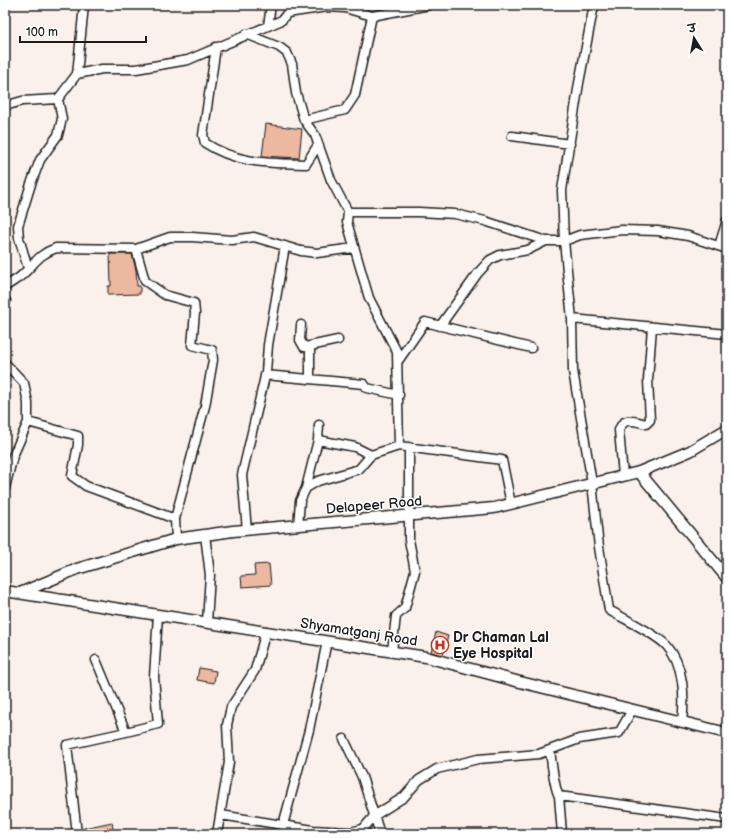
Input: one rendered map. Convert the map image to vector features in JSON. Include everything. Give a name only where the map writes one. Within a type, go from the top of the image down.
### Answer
[{"type":"street","points":[[28,268],[19,238],[18,226],[30,184],[40,160],[58,135],[62,119],[58,99],[77,74],[84,5]]},
{"type":"street","points":[[268,26],[271,5]]},
{"type":"street","points":[[77,74],[102,69],[136,69],[188,60],[246,34],[282,20],[293,5]]},
{"type":"street","points":[[287,13],[327,7],[345,8],[372,16],[429,5]]},
{"type":"street","points":[[594,5],[562,190],[564,241],[572,319],[573,371],[592,483],[599,547],[609,610],[666,645],[676,660],[682,682],[684,705],[682,722]]},
{"type":"street","points":[[304,120],[345,110],[355,94],[372,16]]},
{"type":"street","points":[[246,34],[279,47],[287,53],[292,64],[296,93],[304,120],[314,135],[331,180],[348,212],[347,222],[369,298],[397,352],[399,446]]},
{"type":"street","points":[[216,47],[203,135],[205,143],[217,151],[249,162],[306,164],[318,145]]},
{"type":"street","points":[[5,106],[22,101],[58,99]]},
{"type":"street","points":[[512,136],[570,144]]},
{"type":"street","points":[[348,212],[419,212],[455,214],[485,221],[546,241],[564,241],[580,235],[622,230],[658,231],[688,236],[723,248],[727,220]]},
{"type":"street","points":[[5,287],[22,275],[44,252],[56,248],[136,249],[170,237],[232,240],[254,237],[270,240],[285,246],[317,252],[354,248]]},
{"type":"street","points":[[440,326],[478,273],[490,260],[500,255],[528,250],[546,241]]},
{"type":"street","points":[[247,530],[242,475],[265,375],[268,345],[285,246]]},
{"type":"street","points":[[136,249],[146,281],[165,296],[194,303],[195,313],[192,345],[212,350],[213,360],[205,406],[175,519],[176,539]]},
{"type":"street","points":[[572,319],[727,334]]},
{"type":"street","points":[[398,361],[425,322],[531,348]]},
{"type":"street","points":[[301,325],[300,340],[304,347],[338,340]]},
{"type":"street","points":[[623,476],[619,430],[621,423],[625,420],[631,420],[646,424],[650,420],[648,380],[652,327]]},
{"type":"street","points":[[310,346],[310,378]]},
{"type":"street","points":[[5,363],[13,369],[24,383],[28,403],[28,422],[13,456],[5,488]]},
{"type":"street","points":[[265,375],[364,384],[367,388],[399,395]]},
{"type":"street","points":[[28,422],[78,436],[78,445],[72,476],[86,486],[175,519]]},
{"type":"street","points":[[298,526],[300,501],[306,488],[318,440],[319,425]]},
{"type":"street","name":"Delapeer Road","points":[[20,593],[78,569],[176,539],[247,530],[494,508],[639,472],[690,451],[727,429]]},
{"type":"street","points":[[318,440],[355,447],[371,455]]},
{"type":"street","points":[[306,488],[318,482],[359,469],[371,455],[399,446],[502,460],[510,504]]},
{"type":"street","points":[[392,651],[396,616],[405,608],[415,571],[409,540],[409,447]]},
{"type":"street","points":[[639,472],[726,575]]},
{"type":"street","points":[[204,535],[210,575],[207,622]]},
{"type":"street","name":"Shyamatganj Road","points":[[5,591],[426,657],[727,733]]},
{"type":"street","points":[[77,834],[67,744],[158,724],[154,677],[158,615]]},
{"type":"street","points":[[217,834],[230,762],[227,725],[231,707],[255,670],[266,631]]},
{"type":"street","points":[[284,834],[283,825],[309,730],[327,641]]},
{"type":"street","points":[[96,660],[126,732]]},
{"type":"street","points":[[221,815],[312,830],[350,832],[363,829],[374,816],[404,797],[419,780],[437,769],[478,758],[539,754],[579,738],[619,733],[632,710]]},
{"type":"street","points":[[344,739],[362,777],[380,834]]},
{"type":"street","points":[[550,750],[556,792],[559,796],[562,834]]},
{"type":"street","points":[[559,796],[727,819]]},
{"type":"building","points":[[266,124],[302,129],[299,158],[262,156]]},
{"type":"building","points":[[110,254],[132,254],[136,270],[137,286],[140,286],[140,294],[108,295],[108,286],[111,286]]},
{"type":"building","points":[[269,564],[271,585],[242,587],[241,576],[255,575],[254,565]]},
{"type":"building","points":[[436,632],[448,636],[443,655],[431,652]]},
{"type":"building","points":[[199,668],[216,671],[214,683],[197,680]]},
{"type":"building","points":[[112,822],[114,834],[85,834],[84,828]]},
{"type":"place","name":"Dr Chaman Lal Eye Hospital","points":[[440,645]]}]
